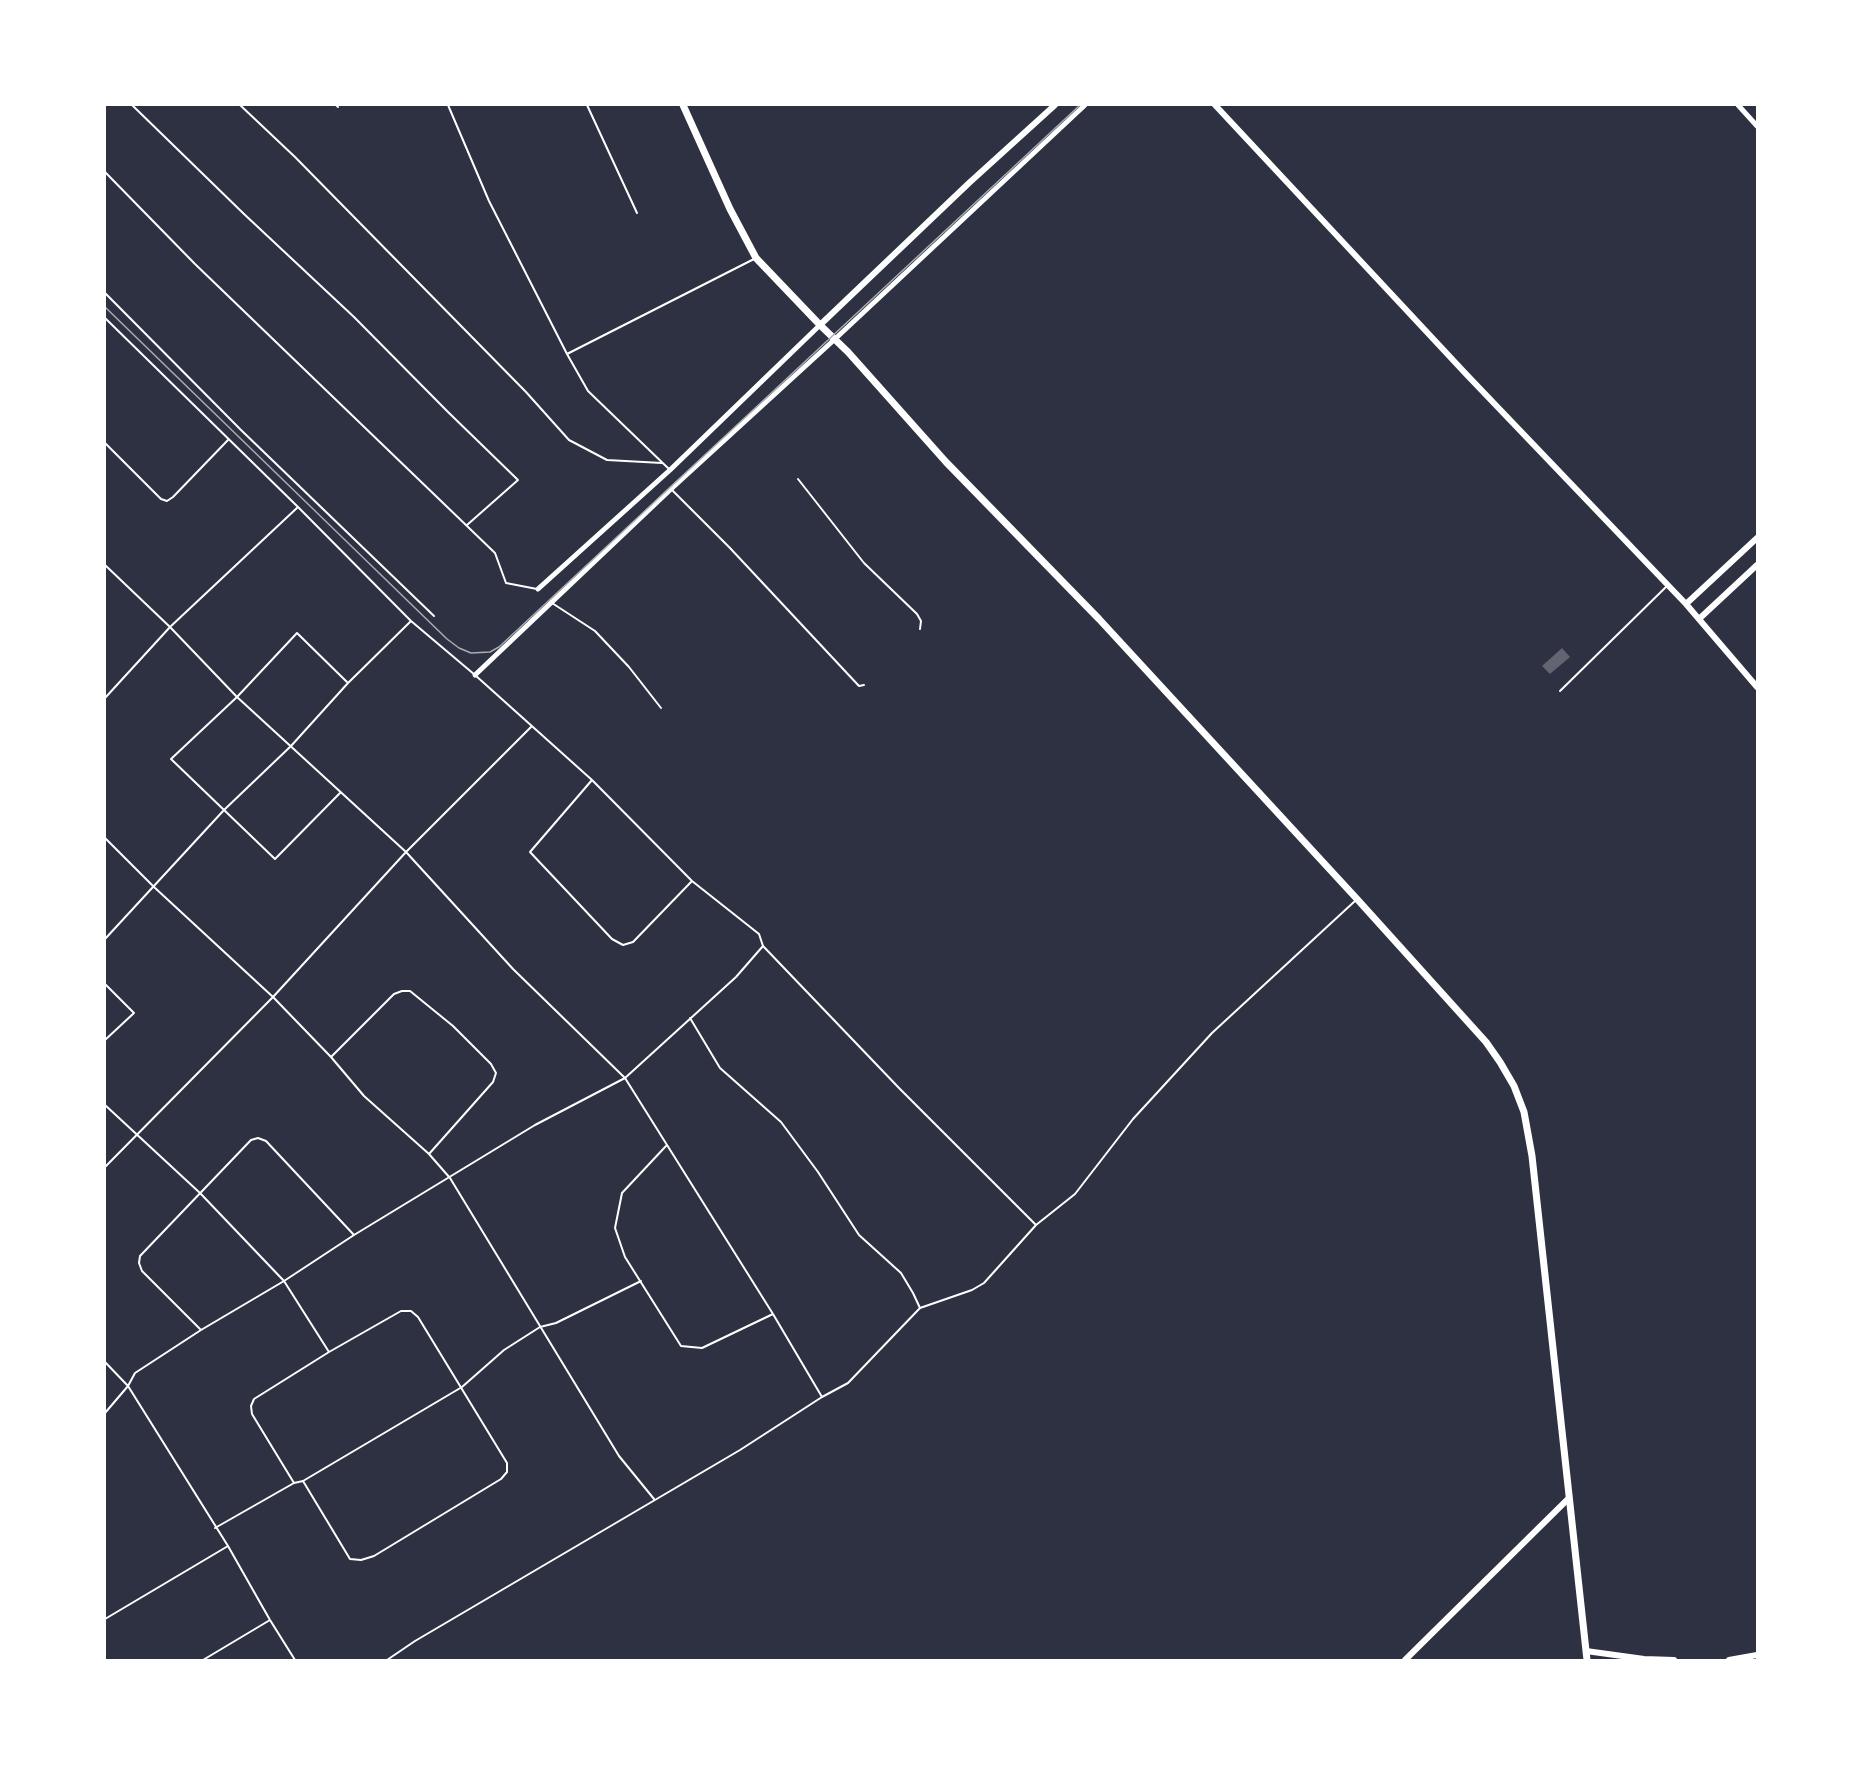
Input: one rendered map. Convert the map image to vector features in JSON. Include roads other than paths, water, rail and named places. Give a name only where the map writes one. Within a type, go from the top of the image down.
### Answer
[{"type":"main road","points":[[683,105],[730,209],[756,258],[836,339],[946,462],[1099,619],[1357,899],[1486,1042],[1514,1086],[1524,1112],[1532,1156],[1587,1660]]},
{"type":"street","points":[[538,589],[670,470],[961,191],[1056,105]]},
{"type":"street","points":[[475,675],[671,489],[836,339],[1085,105]]},
{"type":"street","points":[[1215,105],[1458,366],[1700,619],[1757,687]]},
{"type":"street","points":[[1738,105],[1757,126]]},
{"type":"street","points":[[1686,604],[1757,538]]},
{"type":"street","points":[[1700,619],[1757,565]]},
{"type":"street","points":[[1405,1660],[1569,1498]]},
{"type":"street","points":[[1586,1651],[1644,1659],[1674,1660]]},
{"type":"street","points":[[1729,1660],[1757,1655]]},
{"type":"lane","points":[[132,105],[354,317],[518,480],[467,525]]},
{"type":"lane","points":[[240,105],[295,157],[510,375],[569,440],[607,460],[663,463]]},
{"type":"lane","points":[[448,105],[489,201],[588,391],[670,470]]},
{"type":"lane","points":[[587,105],[637,213]]},
{"type":"lane","points":[[105,172],[195,264],[495,553],[506,583],[538,589]]},
{"type":"lane","points":[[567,354],[756,258]]},
{"type":"lane","points":[[105,293],[434,616]]},
{"type":"lane","points":[[105,318],[411,621],[592,780],[692,881],[759,934],[763,946],[899,1088],[1036,1225]]},
{"type":"lane","points":[[105,443],[161,498],[167,501],[228,440]]},
{"type":"lane","points":[[798,479],[864,563],[917,614],[921,621],[920,629]]},
{"type":"lane","points":[[671,489],[860,686],[864,685]]},
{"type":"lane","points":[[105,698],[170,627],[298,507]]},
{"type":"lane","points":[[105,565],[170,627],[237,697],[406,852],[513,969],[625,1078],[773,1314],[822,1397]]},
{"type":"lane","points":[[1560,691],[1668,585]]},
{"type":"lane","points":[[551,602],[595,631],[661,708]]},
{"type":"lane","points":[[105,939],[224,810],[291,746],[348,683],[411,621]]},
{"type":"lane","points":[[340,793],[275,860],[171,759],[237,697],[297,633],[348,683]]},
{"type":"lane","points":[[105,1167],[135,1134],[273,997],[406,852],[531,727]]},
{"type":"lane","points":[[592,780],[530,852],[612,939],[623,945],[633,942],[692,881]]},
{"type":"lane","points":[[105,838],[154,887],[273,997],[331,1057],[364,1096],[429,1154],[450,1178],[619,1456],[654,1499]]},
{"type":"lane","points":[[387,1660],[415,1641],[740,1450],[822,1397],[849,1383],[920,1308],[972,1290],[984,1283],[1036,1225],[1075,1194],[1133,1119],[1212,1033],[1357,899]]},
{"type":"lane","points":[[105,1413],[128,1386],[135,1373],[201,1330],[535,1125],[625,1078],[736,977],[763,946]]},
{"type":"lane","points":[[105,984],[134,1013],[105,1040]]},
{"type":"lane","points":[[331,1057],[394,994],[402,991],[410,991],[453,1026],[491,1064],[496,1073],[493,1082],[429,1154]]},
{"type":"lane","points":[[690,1018],[720,1068],[782,1122],[859,1235],[901,1273],[914,1293],[920,1308]]},
{"type":"lane","points":[[105,1105],[200,1193],[284,1281],[329,1353]]},
{"type":"lane","points":[[201,1330],[142,1271],[139,1263],[140,1256],[251,1140],[258,1138],[266,1141],[354,1235]]},
{"type":"lane","points":[[666,1146],[622,1193],[615,1228],[625,1257],[681,1346],[702,1348],[773,1314]]},
{"type":"lane","points":[[215,1528],[294,1483],[303,1481],[462,1387],[504,1350],[540,1327],[556,1323],[641,1281]]},
{"type":"lane","points":[[294,1483],[252,1414],[251,1406],[254,1399],[401,1311],[411,1311],[418,1317],[507,1463],[507,1472],[501,1479],[374,1556],[361,1560],[350,1559],[303,1481]]},
{"type":"lane","points":[[105,1362],[128,1386],[228,1546],[295,1660]]},
{"type":"lane","points":[[105,1619],[228,1546]]},
{"type":"lane","points":[[203,1660],[270,1620]]},
{"type":"tram line","points":[[105,307],[447,639],[471,653],[490,652],[499,647],[1080,105]]}]
